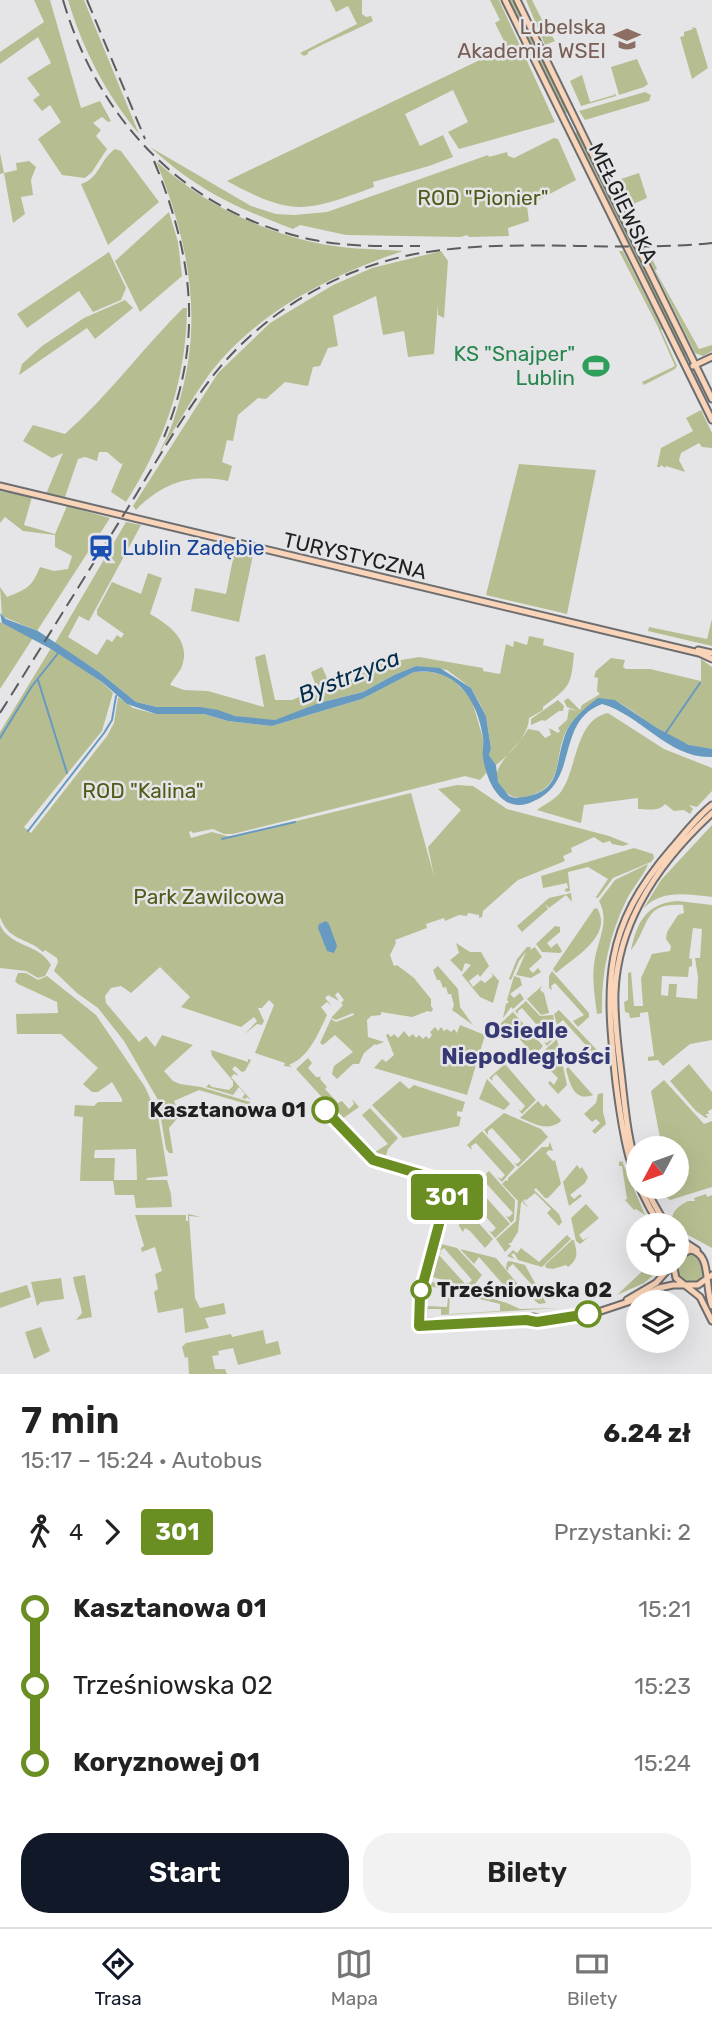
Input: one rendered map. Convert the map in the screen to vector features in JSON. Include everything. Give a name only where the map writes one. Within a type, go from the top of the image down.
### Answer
[{"type":"main road","name":"MEŁGIEWSKA","points":[[505,0],[712,421]]},
{"type":"main road","name":"MEŁGIEWSKA","points":[[517,0],[712,399]]},
{"type":"main road","points":[[687,370],[712,357]]},
{"type":"main road","name":"TURYSTYCZNA","points":[[0,486],[703,654],[712,659]]},
{"type":"main road","name":"TURYSTYCZNA","points":[[580,625],[712,653]]},
{"type":"main road","points":[[653,1213],[637,1185],[625,1147],[610,977],[617,941],[628,912],[712,805]]},
{"type":"main road","points":[[684,838],[712,813]]},
{"type":"main road","points":[[612,1012],[630,1136]]},
{"type":"main road","points":[[689,1245],[710,1256]]},
{"type":"main road","points":[[689,1250],[700,1252],[709,1263],[708,1290],[712,1306]]},
{"type":"main road","points":[[624,1303],[656,1283],[662,1276]]},
{"type":"main road","points":[[676,1276],[700,1297],[712,1321]]},
{"type":"main road","points":[[444,1324],[526,1320],[537,1322],[542,1319],[568,1317],[573,1319],[624,1303],[664,1286],[698,1285],[710,1277]]},
{"type":"green space","points":[[34,0],[50,0],[81,108],[100,101],[111,121],[108,122],[102,117],[93,123],[101,130],[96,136],[107,149],[85,178],[62,175],[38,139],[61,122],[50,105],[42,111],[33,100],[40,95],[27,78],[51,63],[38,37],[0,64],[0,52],[44,22]]},
{"type":"green space","points":[[68,0],[84,0],[139,134],[97,71]]},
{"type":"green space","points":[[330,0],[362,0],[362,14],[371,16],[373,21],[304,56],[300,53],[357,24],[348,6],[336,12]]},
{"type":"green space","points":[[490,0],[499,0],[555,122],[459,149],[448,132],[468,122],[453,90],[405,114],[420,146],[443,135],[453,157],[373,182],[374,187],[315,206],[300,207],[268,201],[227,181],[507,47],[495,23],[500,20]]},
{"type":"green space","points":[[508,0],[514,0],[568,111],[565,114]]},
{"type":"green space","points":[[526,0],[532,0],[555,41],[545,45]]},
{"type":"green space","points":[[692,27],[696,28],[708,68],[692,79],[680,37],[684,36],[684,32],[693,29]]},
{"type":"green space","points":[[637,59],[648,84],[619,95],[611,67]]},
{"type":"green space","points":[[582,75],[590,102],[615,93],[616,96],[581,106],[570,81]]},
{"type":"green space","points":[[645,92],[651,95],[649,101],[585,120],[579,111]]},
{"type":"green space","points":[[578,132],[688,354],[684,356],[574,133]]},
{"type":"green space","name":"ROD \"Pionier\"","points":[[554,138],[558,139],[576,180],[527,206],[529,221],[508,228],[509,236],[469,237],[346,235],[300,225],[293,229],[217,196],[184,175],[150,147],[251,206],[276,214],[294,215],[327,212],[488,155],[489,157],[507,152],[508,156],[514,158]]},
{"type":"green space","points":[[115,149],[121,151],[159,202],[108,245],[81,184],[96,173]]},
{"type":"green space","points":[[0,153],[4,173],[0,174]]},
{"type":"green space","points":[[29,161],[36,167],[31,180],[33,195],[21,197],[25,214],[13,223],[4,173],[17,170],[16,163]]},
{"type":"green space","points":[[156,161],[209,201],[269,229],[323,244],[403,251],[321,285],[271,315],[248,333],[208,376],[159,453],[171,429],[182,389],[189,354],[191,298],[182,242]]},
{"type":"green space","points":[[639,173],[647,198],[631,205],[621,179]]},
{"type":"green space","points":[[169,212],[178,242],[182,276],[140,312],[115,261]]},
{"type":"green space","points":[[441,251],[448,261],[444,318],[438,315],[438,304],[434,354],[408,357],[404,331],[383,335],[376,296],[333,316],[338,346],[328,348],[320,366],[313,367],[308,386],[285,382],[266,399],[258,398],[238,415],[233,441],[227,440],[222,462],[232,466],[228,481],[202,478],[178,482],[156,493],[136,510],[133,506],[218,373],[270,323],[333,285],[372,268]]},
{"type":"green space","points":[[619,251],[623,251],[662,329],[677,366],[644,385],[642,382],[675,366]]},
{"type":"green space","points":[[109,252],[126,288],[121,300],[93,312],[79,291],[27,328],[17,314]]},
{"type":"green space","points":[[649,252],[657,269],[655,270],[699,349],[712,345],[712,351],[703,356],[695,353],[651,263]]},
{"type":"green space","points":[[125,300],[133,308],[95,339],[87,328],[19,375],[22,364],[42,346],[84,318]]},
{"type":"green space","points":[[183,308],[187,308],[183,361],[171,410],[152,456],[126,502],[111,492],[123,463],[107,452],[99,452],[97,461],[85,457],[78,459],[65,497],[46,494],[63,453],[52,458],[23,441],[33,425],[65,434],[96,404]]},
{"type":"green space","points":[[701,410],[712,433],[712,448],[702,447],[699,443],[681,453],[679,460],[685,472],[661,465],[657,467],[661,448],[693,431],[686,418]]},
{"type":"green space","points":[[519,464],[596,470],[567,614],[486,595]]},
{"type":"green space","points":[[0,491],[32,497],[24,525],[55,534],[67,506],[110,518],[37,631],[2,616],[0,587],[7,597],[14,594],[31,583],[40,567],[54,571],[68,569],[72,556],[55,547],[55,535],[23,531],[5,517],[0,523]]},
{"type":"green space","points":[[126,522],[141,525],[89,621],[79,616],[68,637],[97,655],[107,639],[112,642],[117,635],[121,638],[124,634],[97,615],[112,582],[141,594],[148,573],[162,578],[150,614],[176,634],[181,641],[184,657],[180,671],[170,685],[184,690],[208,691],[264,707],[255,657],[265,654],[275,700],[292,700],[317,689],[311,672],[322,667],[330,685],[353,679],[378,664],[419,657],[483,668],[483,671],[500,674],[506,644],[513,647],[514,641],[527,645],[529,636],[544,639],[543,645],[574,653],[568,685],[543,707],[543,710],[529,718],[522,738],[496,765],[489,755],[491,749],[486,716],[480,704],[471,688],[447,670],[416,666],[363,692],[319,703],[283,719],[268,721],[205,708],[157,707],[136,702],[99,672],[55,643]]},
{"type":"green space","points":[[235,549],[253,555],[239,622],[191,611],[195,588],[226,594]]},
{"type":"green space","points":[[712,619],[712,646],[648,631],[649,627],[707,639]]},
{"type":"green space","points":[[0,622],[33,638],[0,689]]},
{"type":"green space","points":[[51,648],[102,682],[113,693],[102,731],[24,827],[31,833],[107,736],[114,723],[118,697],[133,708],[156,714],[204,714],[228,721],[272,726],[362,699],[414,672],[430,672],[445,675],[471,698],[483,738],[483,758],[487,772],[480,780],[465,776],[233,834],[224,834],[213,829],[193,833],[191,831],[191,838],[212,832],[231,837],[411,793],[434,876],[428,847],[461,810],[438,789],[457,785],[473,786],[507,809],[609,836],[629,844],[623,846],[610,841],[603,843],[594,837],[571,848],[572,852],[563,856],[565,861],[518,880],[483,911],[482,917],[468,913],[467,916],[459,915],[445,921],[444,918],[426,924],[427,928],[395,940],[390,955],[394,966],[397,965],[414,978],[431,999],[433,1009],[412,1017],[381,1012],[381,1015],[371,1016],[367,1020],[368,1037],[384,1042],[375,1044],[364,1053],[359,1064],[353,1064],[337,1079],[332,1074],[334,1066],[353,1052],[335,1035],[323,1045],[320,1043],[331,1019],[336,1022],[354,1015],[353,1013],[336,1020],[331,1018],[343,1005],[341,1003],[344,1000],[338,992],[335,995],[339,1001],[328,995],[325,998],[332,1006],[327,1002],[321,1007],[327,1015],[320,1030],[307,1051],[289,1065],[292,1067],[255,1053],[274,1005],[269,1000],[262,1008],[258,1008],[264,1021],[262,1025],[257,1024],[245,1034],[257,1021],[254,1017],[241,1027],[181,1007],[190,997],[160,967],[131,993],[121,986],[111,988],[105,996],[106,1003],[139,1042],[146,1036],[155,1047],[162,1035],[193,1045],[164,1071],[173,1081],[250,1102],[250,1105],[199,1090],[174,1101],[180,1115],[169,1128],[173,1153],[169,1153],[166,1149],[158,1100],[124,1041],[98,1008],[54,971],[57,958],[13,935],[0,917],[0,732]]},
{"type":"green space","points":[[611,658],[625,660],[623,667],[626,669],[650,669],[701,681],[701,659],[712,667],[712,749],[673,738],[615,700],[585,710],[570,725],[564,735],[557,768],[548,786],[519,798],[507,793],[496,778],[504,759],[528,729],[539,731],[545,738],[551,735],[549,728],[558,733],[558,728],[567,720],[569,709],[578,711],[567,707],[564,701],[568,698],[580,710],[582,705],[600,694],[597,691],[598,678],[594,677],[596,671]]},
{"type":"green space","points":[[558,700],[564,706],[563,711],[531,725],[531,719]]},
{"type":"green space","points":[[608,713],[664,749],[712,768],[712,791],[697,807],[689,805],[693,809],[690,814],[684,810],[674,811],[665,804],[656,809],[638,809],[638,798],[584,805],[581,823],[537,810],[560,793],[589,725]]},
{"type":"green space","points":[[712,825],[712,897],[675,894],[658,898],[643,909],[661,880]]},
{"type":"green space","points":[[634,848],[653,854],[654,858],[651,862],[613,878],[598,898],[592,896],[596,897],[608,879],[588,867],[568,872],[570,891],[566,892],[567,883],[543,888],[541,876]]},
{"type":"green space","points":[[648,864],[629,896],[615,928],[605,970],[602,1013],[597,1014],[593,971],[604,917],[599,901],[615,880]]},
{"type":"green space","points":[[571,893],[572,902],[566,895],[549,908],[545,904],[548,909],[522,932],[517,926],[549,898]]},
{"type":"green space","points":[[667,902],[712,905],[712,1040],[690,1044],[663,1066],[658,1060],[648,1061],[648,1057],[654,1056],[648,1012],[640,1013],[640,1017],[630,1018],[629,1013],[625,1012],[624,1002],[628,1000],[628,973],[631,972],[634,1006],[643,1006],[641,978],[652,954],[670,951],[667,932],[678,915],[684,913],[683,905],[670,905],[654,912],[631,950],[645,915]],"holes":[[[693,928],[702,929],[700,958],[695,958],[697,999],[676,997],[677,984],[669,984],[668,996],[661,995],[662,976],[688,977],[689,967],[692,966],[692,959],[689,958]]]},
{"type":"green space","points":[[597,908],[601,918],[596,937],[556,973],[553,969]]},
{"type":"green space","points":[[0,925],[11,938],[46,958],[51,965],[45,976],[38,978],[26,971],[0,968]]},
{"type":"green space","points":[[555,926],[560,927],[560,932],[547,943],[551,948],[557,943],[562,951],[542,952],[536,944]]},
{"type":"green space","points":[[456,943],[470,952],[481,952],[489,966],[480,977],[478,974],[469,981],[473,987],[481,980],[485,983],[493,976],[491,972],[499,981],[493,1003],[480,997],[462,975],[471,965],[465,963],[462,972],[450,960],[459,953]]},
{"type":"green space","points":[[527,947],[531,947],[530,950],[535,947],[542,957],[529,969],[533,973],[538,968],[541,972],[531,978],[516,975],[526,952],[511,980],[509,979],[517,959]]},
{"type":"green space","points":[[438,966],[458,989],[460,1007],[473,1025],[452,1010],[454,1005],[451,994],[448,994],[446,987],[443,988],[440,980],[437,980],[433,970]]},
{"type":"green space","points":[[552,971],[589,1013],[589,1017],[578,1027],[573,1021],[584,1015],[555,983],[551,986],[552,990],[549,988]]},
{"type":"green space","points":[[18,973],[26,973],[38,980],[47,976],[96,1015],[145,1087],[158,1116],[168,1176],[146,1180],[167,1180],[172,1207],[136,1208],[134,1195],[115,1195],[113,1181],[80,1181],[83,1117],[74,1116],[75,1105],[94,1106],[98,1102],[122,1102],[122,1099],[112,1082],[98,1092],[92,1092],[83,1084],[98,1068],[61,1034],[17,1034],[16,1014],[58,1013],[57,1002],[15,981]],"holes":[[[136,1149],[137,1180],[114,1180],[115,1158],[94,1158],[95,1150]]]},
{"type":"green space","points":[[514,976],[520,978],[522,985],[510,994],[514,998],[520,993],[524,999],[513,1009],[511,1007],[503,1018],[506,1004],[509,1002],[507,1000]]},
{"type":"green space","points":[[542,986],[540,990],[544,993],[549,1013],[541,1015],[527,999]]},
{"type":"green space","points":[[526,1001],[540,1016],[553,1015],[557,1035],[547,1046],[544,1042],[550,1040],[522,1008],[518,1014],[515,1011]]},
{"type":"green space","points":[[559,1010],[597,1050],[597,1055],[586,1065],[581,1058],[585,1054],[588,1057],[593,1053],[563,1020],[557,1025],[554,1014]]},
{"type":"green space","points":[[513,1012],[543,1046],[530,1061],[527,1057],[529,1059],[534,1055],[505,1023],[501,1026],[502,1029],[500,1028],[501,1023]]},
{"type":"green space","points":[[460,1025],[485,1035],[467,1095],[374,1068],[382,1059],[386,1062],[394,1055],[386,1035],[388,1034],[391,1037],[394,1034],[398,1038],[404,1031],[409,1037],[413,1034],[416,1038],[419,1035],[423,1039],[426,1036],[429,1039],[432,1035],[430,1032],[435,1027],[438,1031],[441,1027],[444,1031],[447,1029],[451,1032],[454,1029],[457,1033]]},
{"type":"green space","points":[[557,1039],[567,1085],[558,1094],[548,1083],[550,1081],[554,1085],[558,1078],[547,1067],[547,1063],[545,1065],[538,1058],[530,1063]]},
{"type":"green space","points":[[211,1050],[248,1062],[248,1059],[251,1060],[245,1071],[242,1072],[235,1066],[232,1069],[239,1076],[234,1074],[231,1077],[251,1100],[242,1098],[245,1094],[239,1087],[233,1095],[206,1087],[209,1084],[229,1090],[233,1086],[233,1081],[212,1056]]},
{"type":"green space","points":[[308,1058],[312,1063],[308,1068],[316,1077],[321,1077],[327,1087],[325,1089],[338,1103],[342,1101],[349,1109],[354,1104],[352,1099],[359,1107],[342,1119],[296,1069]]},
{"type":"green space","points":[[505,1064],[536,1100],[522,1114],[518,1109],[521,1111],[525,1106],[496,1074],[492,1078],[493,1081],[489,1078]]},
{"type":"green space","points":[[689,1064],[712,1092],[712,1109],[708,1111],[709,1114],[705,1114],[708,1117],[706,1118],[696,1111],[670,1081]]},
{"type":"green space","points":[[568,1067],[593,1095],[587,1097],[577,1094],[569,1080],[566,1069]]},
{"type":"green space","points":[[487,1079],[510,1104],[504,1110],[479,1099]]},
{"type":"green space","points":[[664,1080],[704,1124],[712,1121],[712,1187],[690,1194],[690,1136],[660,1136],[651,1091]]},
{"type":"green space","points":[[400,1081],[409,1089],[414,1085],[465,1102],[462,1112],[457,1111],[457,1116],[461,1117],[459,1126],[403,1138],[372,1105]]},
{"type":"green space","points":[[603,1093],[606,1124],[595,1134],[592,1131],[600,1123],[596,1119],[592,1122],[584,1114],[596,1103],[598,1094]]},
{"type":"green space","points":[[538,1101],[543,1107],[546,1104],[560,1122],[545,1126],[520,1118]]},
{"type":"green space","points":[[370,1108],[398,1138],[388,1149],[385,1159],[375,1155],[362,1142],[375,1152],[388,1144],[362,1115]]},
{"type":"green space","points":[[504,1113],[541,1129],[548,1137],[518,1167],[514,1163],[517,1164],[521,1160],[492,1128],[488,1135],[484,1130]]},
{"type":"green space","points":[[482,1131],[515,1167],[502,1182],[497,1177],[501,1179],[505,1175],[476,1143],[471,1146],[472,1150],[467,1145]]},
{"type":"green space","points":[[550,1142],[553,1151],[546,1153],[555,1160],[561,1184],[548,1198],[536,1188],[534,1190],[559,1214],[562,1222],[559,1226],[547,1213],[551,1209],[535,1193],[524,1202],[529,1208],[523,1203],[525,1199],[521,1203],[518,1232],[511,1243],[508,1243],[511,1246],[505,1252],[496,1239],[516,1221],[518,1201],[502,1184],[542,1147],[548,1147]]},
{"type":"green space","points":[[622,1161],[626,1170],[626,1192],[622,1166],[619,1166]]},
{"type":"green space","points":[[577,1165],[580,1169],[582,1167],[588,1177],[585,1183],[570,1195],[574,1199],[580,1194],[582,1196],[569,1206],[563,1182]]},
{"type":"green space","points":[[489,1171],[515,1200],[514,1220],[511,1223],[506,1216],[509,1217],[513,1213],[484,1181],[479,1184],[480,1188],[475,1184]]},
{"type":"green space","points":[[474,1184],[510,1224],[495,1238],[489,1231],[492,1232],[496,1228],[467,1196],[463,1203],[459,1199]]},
{"type":"green space","points":[[712,1195],[712,1248],[689,1235],[689,1213],[674,1213],[688,1201],[695,1201],[694,1198]]},
{"type":"green space","points":[[457,1199],[493,1239],[485,1248],[470,1231],[465,1228],[463,1232],[459,1226],[459,1217],[464,1213],[460,1208],[455,1212],[449,1210]]},
{"type":"green space","points":[[638,1199],[644,1213],[634,1210],[625,1200]]},
{"type":"green space","points":[[586,1204],[599,1218],[579,1235],[583,1240],[590,1236],[580,1244],[576,1241],[571,1218]]},
{"type":"green space","points":[[188,1214],[201,1217],[189,1216],[195,1298],[200,1308],[224,1303],[226,1314],[205,1318],[209,1328],[185,1333],[183,1308],[158,1313],[154,1292],[158,1289],[155,1274],[162,1271],[155,1247],[142,1252],[141,1248],[144,1246],[135,1215],[186,1215],[188,1221]]},
{"type":"green space","points":[[567,1235],[571,1239],[542,1267],[518,1260],[514,1253],[511,1255],[515,1259],[507,1256],[513,1250],[517,1253],[521,1248],[539,1262]]},
{"type":"green space","points":[[572,1240],[576,1258],[572,1264],[568,1267],[546,1268],[545,1265]]},
{"type":"green space","points":[[441,1244],[457,1248],[482,1275],[472,1288],[466,1283],[472,1280],[444,1248],[440,1251],[441,1254],[438,1252]]},
{"type":"green space","points":[[460,1249],[496,1258],[517,1286],[503,1297],[500,1292],[504,1293],[507,1289],[479,1257],[474,1264]]},
{"type":"green space","points":[[689,1253],[703,1257],[705,1277],[693,1283],[679,1276],[689,1276]]},
{"type":"green space","points":[[438,1254],[468,1287],[432,1277]]},
{"type":"green space","points":[[507,1262],[525,1265],[546,1303],[539,1304],[534,1300],[542,1296],[513,1264],[508,1268],[509,1271],[506,1269]]},
{"type":"green space","points":[[85,1275],[92,1317],[76,1320],[82,1313],[73,1277]]},
{"type":"green space","points":[[637,1276],[652,1276],[644,1283],[617,1295]]},
{"type":"green space","points":[[61,1278],[64,1299],[41,1302],[37,1306],[31,1282]]},
{"type":"green space","points":[[430,1281],[446,1287],[443,1289],[429,1286],[426,1306],[447,1307],[449,1288],[456,1289],[455,1292],[450,1291],[449,1314],[500,1311],[500,1304],[464,1295],[457,1296],[459,1289],[520,1309],[561,1308],[441,1315],[441,1309],[428,1309],[427,1320],[421,1316],[421,1306]]},
{"type":"green space","points":[[27,1285],[31,1297],[0,1308],[0,1293]]},
{"type":"green space","points":[[41,1327],[50,1351],[34,1359],[25,1332]]},
{"type":"green space","points":[[263,1330],[266,1344],[278,1341],[281,1354],[238,1365],[233,1348],[218,1351],[219,1355],[212,1356],[215,1369],[225,1369],[227,1374],[189,1374],[188,1357],[185,1358],[182,1347],[186,1343]]},
{"type":"water","points":[[0,613],[6,619],[38,631],[99,672],[136,702],[157,707],[200,707],[235,716],[275,720],[319,703],[363,692],[416,666],[440,668],[471,688],[486,716],[491,749],[489,755],[496,765],[498,782],[509,796],[515,798],[542,791],[549,785],[557,768],[567,729],[579,714],[598,698],[615,700],[657,728],[689,745],[712,749],[712,757],[682,751],[630,717],[602,704],[588,712],[579,723],[552,788],[530,803],[512,804],[499,796],[487,774],[480,723],[470,698],[453,680],[442,675],[414,672],[362,699],[272,726],[228,721],[204,714],[156,714],[127,704],[102,682],[51,649],[2,623]]},
{"type":"water","points":[[326,921],[337,946],[334,953],[327,951],[318,928],[319,924]]},
{"type":"waterway","points":[[0,738],[32,686],[59,652]]},
{"type":"waterway","points":[[38,680],[67,773]]},
{"type":"waterway","points":[[665,734],[700,683]]},
{"type":"waterway","points":[[28,831],[104,733],[112,720],[116,696]]},
{"type":"waterway","points":[[222,839],[295,822]]},
{"type":"railway","points":[[63,0],[79,44],[100,85],[125,123],[154,156],[188,185],[226,209],[268,227],[314,240],[353,245],[420,246]]},
{"type":"railway","points":[[87,0],[145,139]]},
{"type":"railway","points":[[154,161],[178,231],[189,298],[185,366],[177,401],[164,437]]},
{"type":"railway","points":[[0,713],[200,393],[232,354],[279,313],[332,281],[361,269],[421,253],[493,246],[640,247],[712,243]]},
{"type":"bus line","name":"301","points":[[325,1110],[363,1152],[378,1163],[450,1183],[420,1295],[419,1326],[526,1320],[537,1322],[579,1313],[588,1314]]},
{"type":"place","name":"Lubelska Akademia WSEI","points":[[627,39]]},
{"type":"place","name":"KS \"Snajper\" Lublin","points":[[596,366]]},
{"type":"place","name":"Lublin Zadębie","points":[[101,548]]},
{"type":"place","name":"Kasztanowa 01","points":[[325,1110]]},
{"type":"place","name":"Trześniowska 02","points":[[421,1290]]},
{"type":"district","name":"Osiedle Niepodległości","points":[[526,1043]]},
{"type":"water label","name":"Bystrzyca","points":[[349,676]]},
{"type":"park label","name":"ROD \"Kalina\"","points":[[143,791]]},
{"type":"park label","name":"Park Zawilcowa","points":[[209,897]]}]
